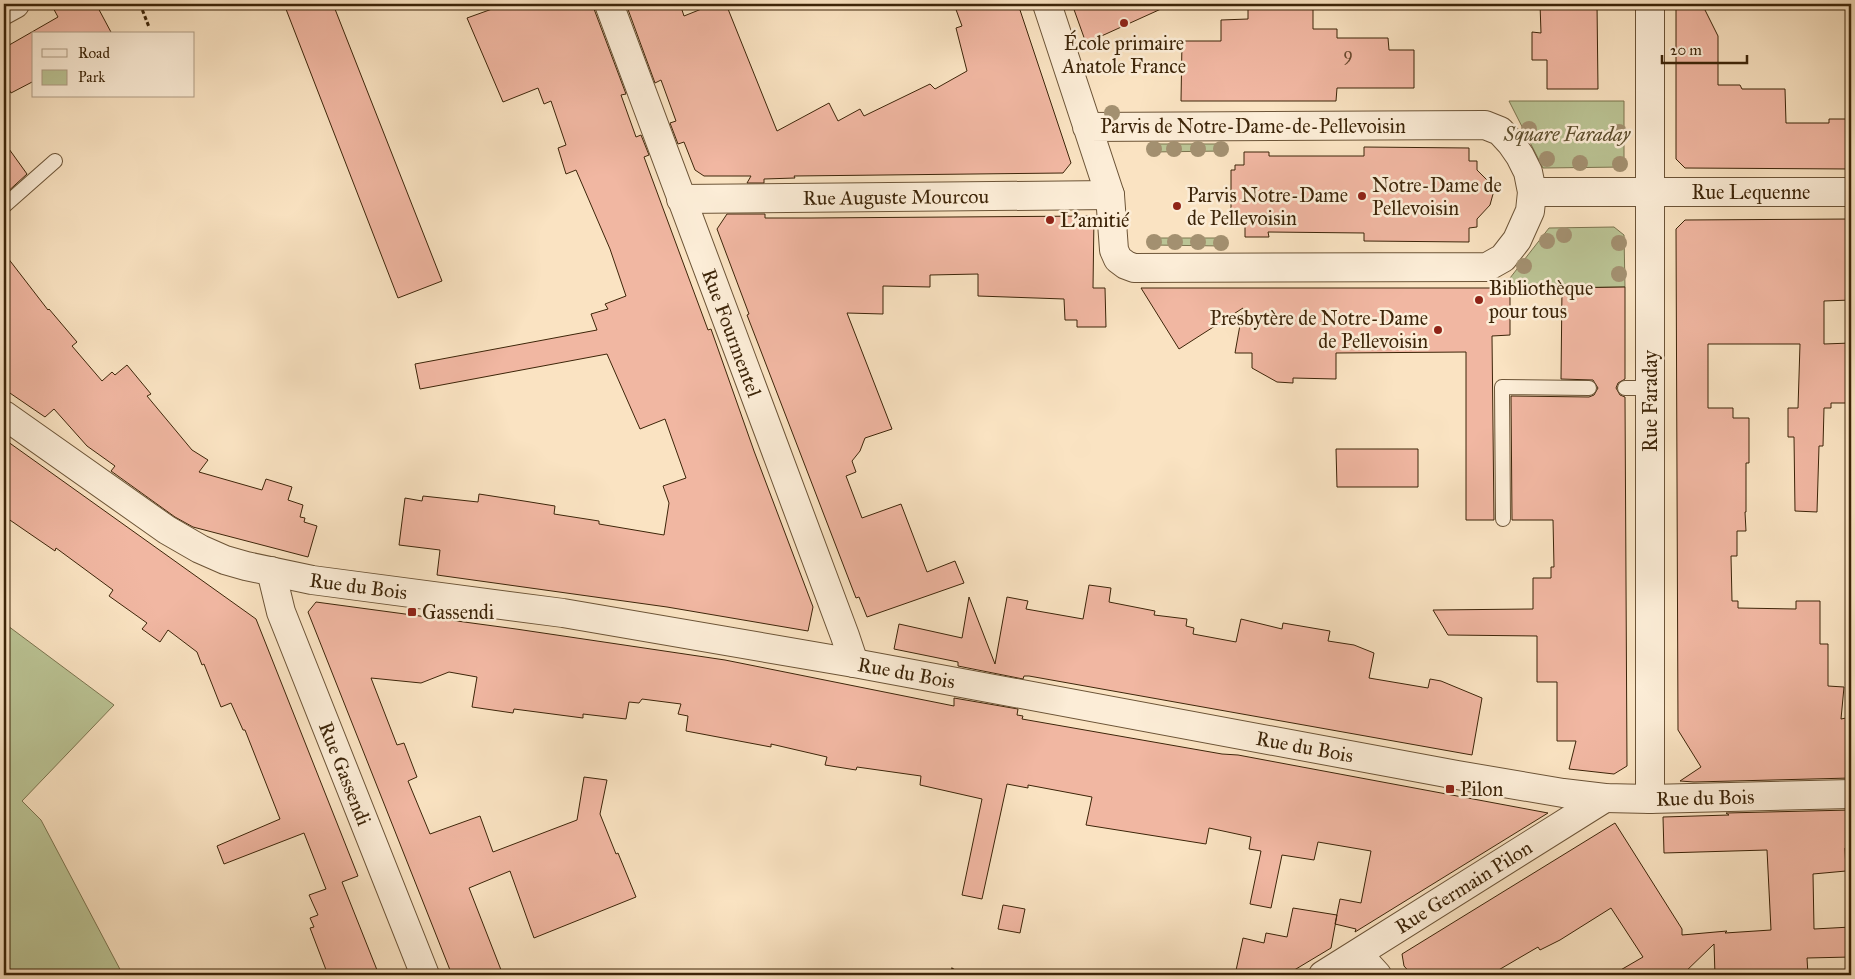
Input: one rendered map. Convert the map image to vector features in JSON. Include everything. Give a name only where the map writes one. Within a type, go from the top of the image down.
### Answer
[{"type":"street","points":[[4,10],[15,4]]},
{"type":"street","name":"Rue Fourmentel","points":[[609,4],[854,662]]},
{"type":"street","points":[[1046,4],[1087,126]]},
{"type":"street","name":"Rue Faraday","points":[[1650,4],[1651,191],[1638,388],[1650,799]]},
{"type":"street","name":"Parvis de Notre-Dame-de-Pellevoisin","points":[[1485,125],[1500,131],[1511,143],[1528,172],[1532,192],[1530,211],[1517,240],[1503,258],[1487,267],[1134,268],[1118,259],[1114,250],[1110,195],[1087,126],[1485,125]]},
{"type":"street","points":[[1532,192],[1651,191]]},
{"type":"street","name":"Rue Lequenne","points":[[1651,191],[1851,192]]},
{"type":"street","name":"Rue Auguste Mourcou","points":[[681,199],[1110,195]]},
{"type":"street","name":"Rue du Bois","points":[[4,415],[167,530],[200,549],[224,560],[325,583],[564,614],[854,662],[1456,775],[1563,793],[1605,798],[1650,799],[1851,794]]},
{"type":"street","name":"Rue Gassendi","points":[[271,571],[280,612],[424,975]]},
{"type":"street","name":"Rue Germain Pilon","points":[[1323,975],[1605,798]]},
{"type":"street","points":[[1358,954],[1377,975]]},
{"type":"lane","points":[[4,206],[55,161]]},
{"type":"lane","points":[[1503,519],[1502,387],[1589,388]]},
{"type":"path","points":[[140,4],[150,27]]},
{"type":"path","points":[[949,975],[953,968]]},
{"type":"green space","name":"Square Faraday","points":[[1509,101],[1624,101],[1624,167],[1543,168]]},
{"type":"green space","points":[[1151,144],[1223,144],[1223,151],[1151,152]]},
{"type":"green space","points":[[1614,227],[1624,235],[1625,287],[1510,288],[1510,278],[1549,228]]},
{"type":"green space","points":[[1152,238],[1224,238],[1223,246],[1152,245]]},
{"type":"green space","points":[[4,623],[114,705],[22,801],[41,820],[123,975],[4,975]]},
{"type":"building","points":[[51,4],[96,4],[111,32],[32,32],[32,82],[11,93],[4,80],[4,48],[58,17]]},
{"type":"building","points":[[284,4],[333,4],[442,281],[398,298]]},
{"type":"building","points":[[506,4],[594,4],[594,9],[626,94],[621,95],[636,137],[641,135],[649,155],[644,157],[708,330],[711,329],[754,451],[813,607],[808,631],[667,607],[437,575],[440,550],[399,545],[405,498],[422,501],[423,496],[478,502],[479,494],[555,506],[554,514],[599,521],[599,524],[664,535],[669,503],[663,486],[686,478],[665,419],[640,429],[607,354],[420,389],[415,364],[597,330],[591,314],[608,309],[605,304],[626,296],[610,249],[576,170],[566,174],[558,148],[566,145],[551,101],[544,104],[538,88],[503,102],[467,18]]},
{"type":"building","points":[[626,4],[680,4],[684,16],[714,4],[726,4],[777,131],[829,103],[838,121],[860,109],[864,116],[930,84],[935,89],[967,71],[956,28],[962,26],[954,4],[1018,4],[1071,163],[1063,173],[794,176],[795,178],[764,179],[764,183],[747,183],[751,176],[704,176],[695,170],[684,142],[678,144],[670,123],[676,121],[661,80],[655,83]]},
{"type":"building","points":[[1072,4],[1172,4],[1086,43]]},
{"type":"building","points":[[1248,4],[1313,4],[1313,29],[1337,29],[1337,38],[1388,38],[1389,50],[1414,50],[1414,88],[1337,88],[1336,101],[1181,101],[1182,41],[1221,41],[1221,20],[1248,19]]},
{"type":"building","points":[[1540,4],[1597,4],[1598,89],[1547,89],[1547,60],[1532,60],[1532,32],[1541,33]]},
{"type":"building","points":[[1676,4],[1702,4],[1718,36],[1718,85],[1740,85],[1742,89],[1785,89],[1786,123],[1829,123],[1829,119],[1851,119],[1851,169],[1685,168],[1676,159]]},
{"type":"building","points":[[4,142],[27,174],[4,195]]},
{"type":"building","name":"Notre-Dame de Pellevoisin","points":[[1364,147],[1469,148],[1469,161],[1477,161],[1477,170],[1490,183],[1493,194],[1490,205],[1477,219],[1477,227],[1469,228],[1469,242],[1364,241],[1364,233],[1268,232],[1269,237],[1245,237],[1245,224],[1235,224],[1235,218],[1231,218],[1231,170],[1235,170],[1235,165],[1244,165],[1244,152],[1269,152],[1269,156],[1364,156]]},
{"type":"building","points":[[727,214],[765,214],[765,218],[1094,216],[1093,288],[1105,288],[1106,327],[1077,327],[1077,320],[1065,320],[1064,299],[978,296],[978,274],[930,275],[930,287],[883,286],[883,314],[847,313],[892,429],[865,438],[860,451],[852,461],[856,472],[846,476],[862,518],[901,504],[927,572],[955,561],[964,583],[867,617],[859,597],[856,598],[747,315],[749,314],[717,229]]},
{"type":"building","points":[[1851,219],[1851,300],[1824,301],[1824,344],[1851,343],[1851,403],[1831,403],[1831,408],[1824,408],[1823,446],[1819,446],[1817,512],[1795,511],[1794,437],[1788,437],[1788,408],[1798,408],[1800,344],[1708,344],[1708,408],[1733,408],[1733,418],[1749,418],[1749,463],[1746,463],[1746,531],[1737,531],[1737,556],[1731,556],[1732,601],[1738,601],[1738,608],[1796,609],[1796,601],[1820,601],[1820,644],[1828,644],[1828,686],[1844,687],[1841,719],[1846,718],[1847,734],[1851,734],[1851,778],[1680,781],[1701,767],[1678,730],[1676,229],[1685,220]]},
{"type":"building","points":[[4,253],[48,310],[77,342],[72,346],[102,381],[112,372],[115,375],[127,365],[151,394],[147,396],[192,450],[208,460],[199,472],[262,490],[266,479],[292,487],[288,500],[303,505],[300,517],[305,518],[304,522],[317,526],[308,557],[193,527],[175,517],[111,471],[115,466],[87,446],[54,409],[45,417],[4,389]]},
{"type":"building","points":[[1625,287],[1625,379],[1618,383],[1616,388],[1620,395],[1625,397],[1627,766],[1614,774],[1569,769],[1576,741],[1557,741],[1557,682],[1537,682],[1537,636],[1448,635],[1433,610],[1533,609],[1533,578],[1551,578],[1551,567],[1554,567],[1553,520],[1512,520],[1511,396],[1589,397],[1594,395],[1598,388],[1593,380],[1561,379],[1562,288]]},
{"type":"building","points":[[1141,288],[1510,288],[1510,335],[1492,336],[1494,520],[1466,520],[1466,352],[1336,353],[1336,379],[1293,378],[1293,383],[1277,382],[1252,368],[1252,353],[1235,353],[1243,308],[1179,349]]},
{"type":"building","points":[[4,439],[256,619],[358,876],[342,882],[379,975],[328,975],[310,928],[314,927],[310,918],[318,915],[309,895],[326,889],[304,833],[224,864],[217,846],[280,819],[245,730],[243,730],[231,703],[221,707],[204,664],[202,665],[197,652],[168,630],[160,642],[142,629],[147,623],[109,596],[113,590],[56,548],[55,551],[4,516]]},
{"type":"building","points":[[1336,449],[1418,449],[1418,487],[1337,487]]},
{"type":"building","points":[[1089,585],[1111,588],[1109,602],[1155,611],[1154,615],[1187,619],[1186,626],[1194,628],[1193,634],[1236,642],[1241,619],[1282,629],[1283,623],[1330,631],[1328,641],[1354,645],[1374,653],[1369,678],[1428,688],[1430,679],[1441,681],[1482,698],[1472,755],[1029,676],[1024,676],[1023,679],[958,666],[958,662],[894,649],[899,624],[962,638],[969,597],[995,664],[1007,597],[1028,601],[1026,609],[1083,619]]},
{"type":"building","points":[[316,602],[725,660],[954,706],[954,698],[1018,709],[1017,715],[1023,716],[1022,719],[1222,754],[1238,755],[1548,813],[1355,932],[1356,929],[1335,924],[1340,899],[1361,903],[1371,851],[1318,842],[1314,860],[1282,855],[1271,908],[1250,904],[1261,851],[1249,849],[1251,837],[1209,828],[1206,844],[1086,825],[1092,797],[1028,785],[1028,788],[1007,784],[982,899],[962,895],[982,799],[920,785],[921,776],[857,767],[856,770],[825,765],[827,757],[771,744],[771,747],[686,731],[688,716],[678,714],[681,704],[642,699],[639,703],[629,702],[626,719],[583,714],[583,718],[514,709],[513,713],[472,707],[477,677],[449,672],[421,683],[371,678],[397,745],[404,743],[417,777],[408,781],[430,834],[480,816],[493,852],[577,820],[584,777],[607,780],[600,814],[636,897],[534,938],[510,871],[469,888],[503,975],[452,975],[308,612]]},
{"type":"building","points":[[1851,810],[1851,848],[1845,848],[1846,871],[1813,874],[1814,929],[1851,927],[1851,957],[1807,958],[1808,975],[1715,975],[1714,944],[1682,975],[1612,975],[1643,957],[1611,908],[1560,940],[1540,950],[1538,947],[1490,975],[1412,975],[1404,966],[1402,954],[1615,823],[1682,929],[1682,935],[1771,930],[1767,850],[1664,853],[1663,817],[1729,815],[1726,813]]},
{"type":"building","points":[[1003,905],[1025,909],[1020,933],[998,929]]},
{"type":"building","points":[[1293,908],[1337,915],[1331,948],[1286,975],[1235,975],[1243,938],[1264,943],[1266,933],[1287,937]]},
{"type":"place","name":"École primaire Anatole France","points":[[1124,23]]},
{"type":"place","name":"Notre-Dame de Pellevoisin","points":[[1362,196]]},
{"type":"place","name":"Parvis Notre-Dame de Pellevoisin","points":[[1177,206]]},
{"type":"place","name":"L'amitié","points":[[1050,220]]},
{"type":"place","name":"Bibliothèque pour tous","points":[[1479,300]]},
{"type":"place","name":"Presbytère de Notre-Dame de Pellevoisin","points":[[1438,330]]},
{"type":"place","name":"Gassendi","points":[[412,612]]},
{"type":"place","name":"Pilon","points":[[1450,789]]}]
